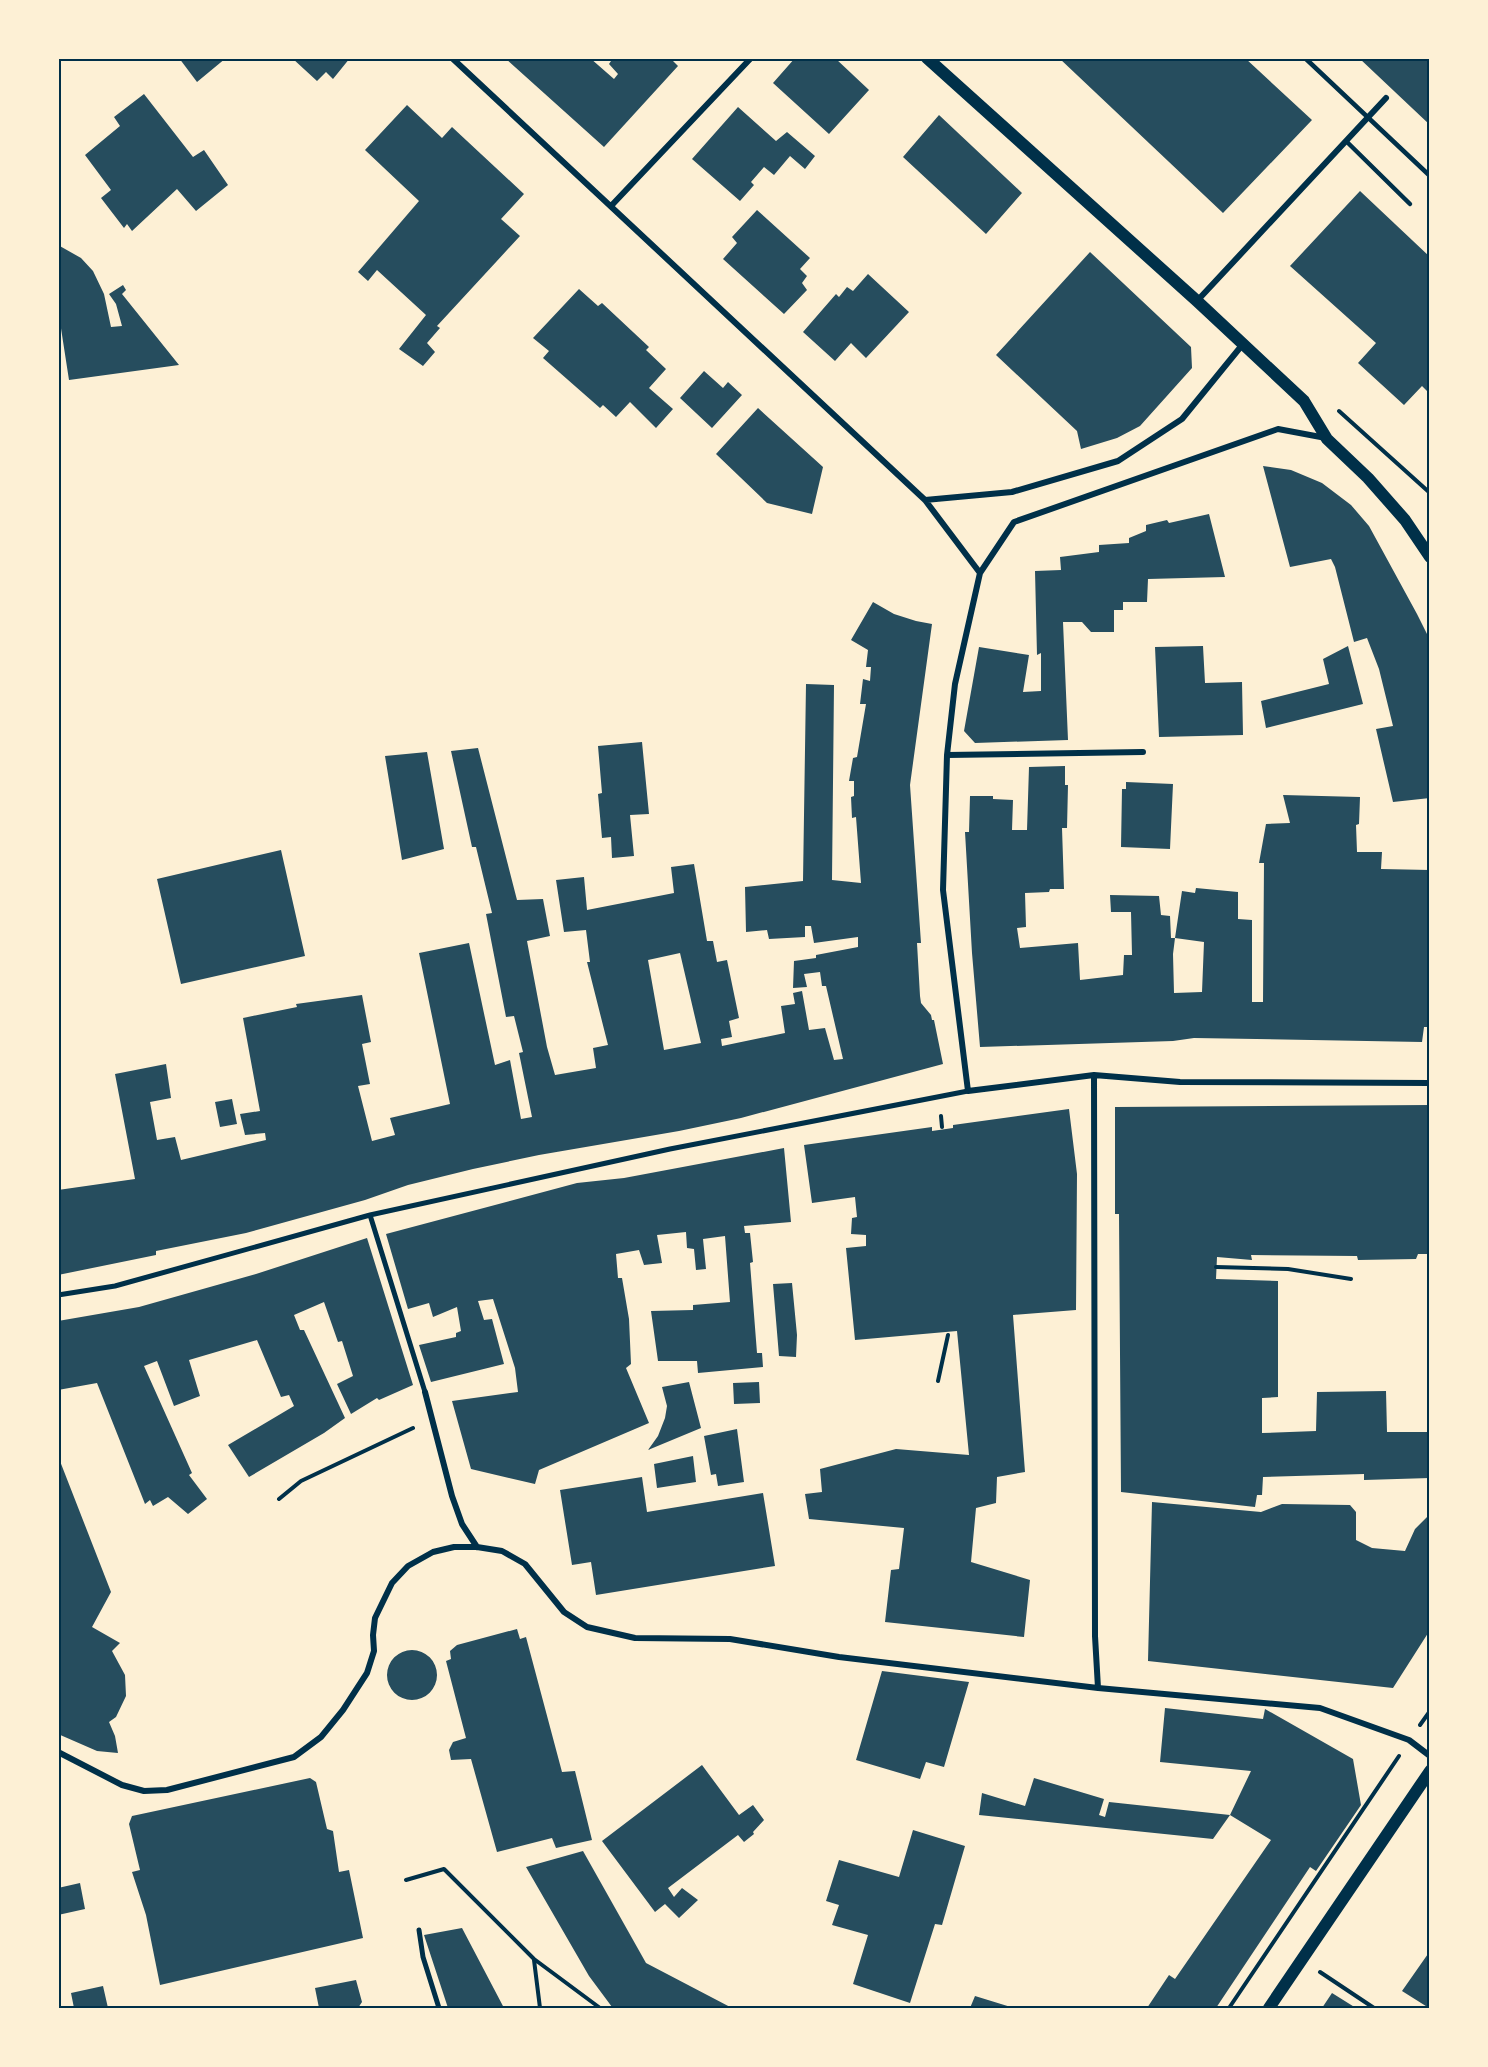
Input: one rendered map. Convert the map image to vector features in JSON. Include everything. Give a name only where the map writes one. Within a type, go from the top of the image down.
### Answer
[{"type":"main road","points":[[927,58],[1197,301],[1304,401],[1327,439],[1368,478],[1405,520],[1430,556]]},
{"type":"main road","points":[[1269,2008],[1430,1771]]},
{"type":"street","points":[[453,58],[924,500],[980,573]]},
{"type":"street","points":[[611,206],[751,58]]},
{"type":"street","points":[[1197,301],[1386,98]]},
{"type":"street","points":[[924,500],[1012,492],[1118,460],[1182,419],[1243,344]]},
{"type":"street","points":[[968,1091],[943,890],[947,755],[955,684],[980,573],[1014,522],[1278,429],[1327,439]]},
{"type":"street","points":[[947,755],[1143,752]]},
{"type":"street","points":[[1094,1075],[1095,1612],[1098,1688]]},
{"type":"street","points":[[58,1295],[115,1286],[370,1215],[670,1149],[968,1091],[1094,1075],[1180,1082],[1430,1083]]},
{"type":"street","points":[[370,1215],[433,1418],[452,1496],[462,1524],[477,1546]]},
{"type":"street","points":[[58,1752],[122,1785],[144,1791],[167,1790],[294,1757],[321,1737],[343,1710],[367,1673],[374,1651],[375,1618],[392,1583],[408,1566],[427,1555],[454,1546],[477,1546],[502,1551],[525,1564],[564,1611],[587,1627],[635,1638],[730,1639],[875,1661],[1098,1688],[1320,1708],[1409,1740],[1430,1756]]},
{"type":"street","points":[[419,1930],[423,1957],[439,2008]]},
{"type":"lane","points":[[1305,58],[1430,176]]},
{"type":"lane","points":[[1346,141],[1410,204]]},
{"type":"path","points":[[1332,405],[1430,493]]},
{"type":"path","points":[[1216,1267],[1288,1269],[1351,1279]]},
{"type":"path","points":[[938,1381],[948,1335]]},
{"type":"path","points":[[279,1499],[301,1481],[433,1418]]},
{"type":"path","points":[[1230,2008],[1430,1711]]},
{"type":"path","points":[[406,1880],[444,1869],[534,1959],[600,2008]]},
{"type":"path","points":[[534,1959],[540,2008]]},
{"type":"path","points":[[1301,1960],[1374,2008]]},
{"type":"building","points":[[179,58],[226,58],[197,82]]},
{"type":"building","points":[[292,58],[350,58],[333,79],[326,72],[317,81]]},
{"type":"building","points":[[505,58],[590,58],[614,79],[618,74],[609,64],[613,58],[670,58],[678,66],[604,147]]},
{"type":"building","points":[[795,58],[835,58],[869,90],[829,134],[773,83]]},
{"type":"building","points":[[1059,58],[1245,58],[1312,120],[1223,213]]},
{"type":"building","points":[[1359,58],[1430,58],[1430,125]]},
{"type":"building","points":[[144,94],[193,157],[204,150],[228,185],[196,211],[177,189],[132,231],[127,224],[124,228],[101,198],[111,190],[85,155],[120,126],[114,117]]},
{"type":"building","points":[[407,105],[442,138],[452,127],[524,194],[501,219],[520,236],[437,326],[440,328],[427,343],[435,352],[423,366],[399,349],[426,315],[377,270],[368,281],[358,272],[419,201],[365,150]]},
{"type":"building","points":[[738,107],[776,141],[787,132],[815,156],[805,169],[790,156],[774,175],[764,167],[751,182],[754,185],[740,201],[692,159]]},
{"type":"building","points":[[939,115],[1022,193],[986,234],[903,157]]},
{"type":"building","points":[[1360,191],[1430,257],[1430,394],[1422,386],[1404,405],[1358,363],[1376,343],[1290,266]]},
{"type":"building","points":[[757,210],[810,258],[800,269],[807,276],[802,283],[807,290],[784,314],[723,259],[737,243],[732,237]]},
{"type":"building","points":[[58,245],[81,258],[93,271],[104,294],[111,327],[122,326],[116,304],[109,294],[123,285],[126,290],[122,294],[179,365],[69,380],[58,309]]},
{"type":"building","points":[[1090,252],[1191,347],[1192,368],[1140,426],[1117,438],[1081,449],[1077,431],[996,355]]},
{"type":"building","points":[[868,274],[909,312],[866,358],[851,343],[835,361],[803,332],[836,294],[839,297],[847,287],[853,291]]},
{"type":"building","points":[[579,289],[598,306],[602,303],[649,347],[646,350],[666,369],[649,388],[673,409],[656,428],[630,402],[616,417],[603,405],[600,408],[543,358],[549,351],[533,338]]},
{"type":"building","points":[[704,371],[723,388],[728,382],[742,395],[712,428],[680,398]]},
{"type":"building","points":[[758,408],[823,467],[812,514],[767,503],[716,454]]},
{"type":"building","points":[[1263,466],[1291,470],[1322,483],[1351,505],[1369,526],[1417,614],[1430,640],[1430,798],[1393,802],[1376,729],[1393,726],[1379,669],[1367,638],[1354,642],[1331,559],[1290,567]]},
{"type":"building","points":[[1209,514],[1225,577],[1148,579],[1147,602],[1123,602],[1123,610],[1114,610],[1114,632],[1091,632],[1082,622],[1063,622],[1068,740],[975,743],[964,731],[979,647],[1029,655],[1023,692],[1041,691],[1041,653],[1037,655],[1035,571],[1061,570],[1060,557],[1099,552],[1099,545],[1129,543],[1129,538],[1146,531],[1146,525],[1167,520],[1169,523]]},
{"type":"building","points":[[873,602],[894,614],[932,624],[910,785],[921,943],[917,943],[920,996],[921,1003],[934,1020],[943,1064],[741,1118],[473,1169],[408,1185],[365,1200],[246,1233],[156,1251],[156,1255],[58,1275],[58,1190],[135,1179],[115,1074],[166,1064],[171,1098],[150,1102],[157,1140],[175,1137],[181,1160],[266,1140],[265,1133],[245,1135],[240,1114],[260,1111],[243,1018],[297,1007],[296,1004],[362,995],[371,1042],[362,1044],[370,1084],[358,1086],[372,1141],[395,1135],[390,1118],[450,1104],[419,953],[469,943],[495,1065],[510,1060],[521,1119],[532,1117],[519,1053],[523,1052],[514,1016],[506,1017],[486,914],[492,913],[476,847],[472,847],[451,751],[478,748],[517,900],[543,899],[550,936],[527,941],[547,1047],[555,1075],[596,1068],[593,1048],[608,1045],[587,962],[590,962],[586,930],[564,932],[556,880],[584,877],[587,910],[674,893],[671,867],[694,864],[707,941],[713,941],[717,962],[727,960],[739,1018],[729,1021],[732,1037],[721,1039],[722,1046],[785,1033],[781,1006],[795,1004],[793,993],[802,991],[809,1030],[825,1028],[834,1060],[843,1059],[826,986],[822,986],[820,972],[804,974],[807,987],[793,988],[794,961],[858,947],[858,937],[814,943],[811,926],[805,926],[805,937],[769,939],[767,930],[746,932],[745,887],[803,881],[806,684],[834,685],[832,880],[861,883],[856,817],[852,818],[851,797],[854,796],[854,781],[849,781],[853,758],[857,757],[866,704],[860,704],[863,679],[870,681],[871,667],[866,667],[868,650],[851,640]],"holes":[[[680,953],[701,1043],[664,1050],[648,960]]]},
{"type":"building","points":[[1203,646],[1205,683],[1242,682],[1243,735],[1159,737],[1155,647]]},
{"type":"building","points":[[1348,646],[1363,704],[1266,728],[1261,701],[1329,684],[1323,659]]},
{"type":"building","points":[[642,742],[649,814],[630,815],[634,856],[612,858],[611,837],[602,838],[598,794],[602,793],[598,746]]},
{"type":"building","points":[[427,752],[444,849],[402,860],[385,756]]},
{"type":"building","points":[[1065,766],[1065,785],[1068,785],[1067,828],[1062,828],[1064,889],[1025,893],[1026,927],[1017,928],[1020,948],[1078,943],[1080,980],[1123,975],[1124,955],[1132,955],[1131,912],[1111,912],[1110,895],[1159,896],[1161,915],[1170,916],[1171,938],[1175,938],[1182,891],[1195,893],[1196,888],[1238,892],[1238,919],[1252,920],[1252,1002],[1263,1002],[1264,863],[1259,863],[1266,824],[1290,823],[1283,795],[1360,797],[1359,824],[1356,825],[1357,852],[1382,852],[1381,869],[1430,870],[1430,1027],[1424,1027],[1422,1042],[1194,1038],[1173,1041],[980,1047],[965,832],[969,832],[970,796],[993,796],[993,799],[1013,800],[1012,830],[1027,830],[1029,767]],"holes":[[[1175,938],[1204,942],[1202,992],[1174,993]]]},
{"type":"building","points":[[1126,782],[1173,784],[1170,849],[1121,847],[1122,789],[1126,789]]},
{"type":"building","points":[[281,850],[305,956],[181,984],[157,879]]},
{"type":"building","points":[[232,1099],[237,1124],[220,1127],[215,1102]]},
{"type":"building","points":[[1430,1105],[1430,1254],[1418,1254],[1416,1259],[1358,1260],[1357,1256],[1251,1255],[1252,1260],[1217,1257],[1216,1279],[1278,1281],[1278,1397],[1262,1398],[1262,1433],[1316,1431],[1317,1392],[1386,1391],[1387,1432],[1430,1432],[1430,1478],[1364,1480],[1364,1474],[1263,1477],[1262,1495],[1257,1495],[1255,1507],[1121,1492],[1119,1214],[1115,1214],[1115,1107]]},
{"type":"building","points":[[1069,1109],[1077,1174],[1076,1310],[1013,1315],[1025,1472],[997,1477],[996,1503],[976,1508],[971,1562],[1030,1580],[1024,1637],[885,1622],[891,1570],[899,1569],[904,1528],[809,1519],[805,1494],[822,1492],[820,1469],[896,1449],[969,1455],[957,1331],[855,1340],[846,1248],[866,1246],[866,1235],[851,1234],[852,1218],[857,1217],[855,1197],[812,1203],[804,1145],[932,1127],[932,1131],[953,1128],[953,1125]]},
{"type":"building","points":[[784,1148],[791,1222],[744,1226],[745,1233],[750,1233],[757,1353],[762,1353],[763,1367],[698,1373],[697,1361],[658,1361],[651,1311],[693,1310],[693,1305],[730,1302],[725,1236],[703,1239],[706,1269],[696,1270],[694,1249],[687,1248],[686,1232],[657,1235],[662,1263],[644,1265],[639,1250],[616,1254],[618,1278],[622,1278],[629,1319],[631,1364],[626,1368],[649,1423],[539,1470],[535,1484],[471,1469],[452,1401],[518,1392],[515,1368],[493,1299],[478,1301],[484,1320],[492,1319],[504,1364],[431,1382],[419,1345],[456,1337],[456,1333],[461,1331],[457,1307],[433,1317],[429,1303],[408,1309],[386,1234],[577,1183],[624,1178]]},
{"type":"building","points":[[367,1238],[413,1385],[379,1400],[377,1398],[351,1414],[337,1384],[353,1376],[342,1341],[338,1342],[324,1302],[294,1315],[300,1330],[304,1330],[345,1418],[249,1477],[228,1445],[294,1406],[289,1395],[281,1397],[257,1340],[189,1360],[200,1396],[174,1406],[157,1361],[144,1366],[192,1473],[189,1475],[207,1499],[188,1514],[168,1497],[153,1506],[150,1500],[145,1504],[97,1383],[58,1390],[58,1321],[139,1307],[256,1274]]},
{"type":"building","points":[[792,1283],[797,1335],[796,1357],[779,1356],[773,1284]]},
{"type":"building","points":[[689,1382],[701,1428],[648,1450],[658,1436],[665,1418],[667,1406],[662,1387]]},
{"type":"building","points":[[759,1382],[760,1403],[734,1404],[733,1383]]},
{"type":"building","points":[[737,1429],[744,1482],[718,1486],[716,1474],[711,1475],[704,1436]]},
{"type":"building","points":[[58,1456],[111,1592],[92,1627],[120,1643],[112,1651],[125,1675],[126,1696],[116,1717],[109,1722],[115,1736],[118,1753],[97,1751],[58,1734]]},
{"type":"building","points":[[693,1456],[696,1482],[657,1488],[654,1464]]},
{"type":"building","points":[[642,1477],[647,1512],[763,1493],[775,1566],[596,1595],[591,1562],[572,1565],[560,1490]]},
{"type":"building","points":[[1152,1502],[1261,1512],[1282,1504],[1350,1505],[1356,1512],[1356,1540],[1372,1548],[1405,1551],[1415,1529],[1430,1514],[1430,1630],[1393,1688],[1148,1661]]},
{"type":"building","points":[[517,1629],[520,1639],[526,1637],[562,1772],[575,1771],[592,1840],[556,1848],[552,1838],[497,1852],[471,1759],[451,1760],[449,1750],[453,1742],[466,1738],[446,1661],[451,1659],[450,1651],[457,1645]]},
{"type":"building","points":[[407,1650],[417,1650],[430,1657],[437,1670],[437,1680],[430,1693],[417,1700],[407,1700],[398,1696],[391,1689],[387,1680],[387,1670],[391,1661],[398,1654]]},
{"type":"building","points":[[882,1671],[969,1682],[944,1767],[926,1762],[920,1779],[856,1760]]},
{"type":"building","points":[[1165,1708],[1263,1719],[1265,1709],[1353,1759],[1361,1805],[1316,1871],[1310,1867],[1216,2008],[1147,2008],[1169,1975],[1175,1979],[1271,1840],[1230,1815],[1251,1771],[1160,1762]]},
{"type":"building","points":[[702,1765],[739,1815],[753,1805],[764,1820],[753,1832],[754,1834],[744,1842],[738,1835],[668,1888],[674,1897],[682,1888],[698,1900],[679,1918],[665,1904],[655,1912],[602,1841]]},
{"type":"building","points":[[310,1778],[316,1782],[327,1829],[333,1831],[339,1872],[349,1870],[363,1938],[160,1985],[146,1915],[132,1872],[140,1870],[129,1824],[132,1816]]},
{"type":"building","points":[[1034,1778],[1104,1799],[1099,1815],[1105,1817],[1109,1802],[1230,1815],[1213,1839],[979,1815],[982,1793],[1025,1806]]},
{"type":"building","points":[[913,1830],[965,1846],[942,1925],[935,1924],[910,2003],[853,1984],[868,1935],[832,1925],[839,1905],[826,1901],[839,1860],[899,1877]]},
{"type":"building","points":[[583,1851],[646,1963],[732,2008],[612,2007],[589,1976],[526,1867]]},
{"type":"building","points":[[80,1883],[85,1909],[58,1915],[58,1888]]},
{"type":"building","points":[[462,1928],[504,2008],[448,2008],[424,1935]]},
{"type":"building","points":[[1430,1951],[1430,2008],[1429,2008],[1402,1991]]},
{"type":"building","points":[[356,1980],[362,2002],[358,2008],[319,2008],[315,1988]]},
{"type":"building","points":[[103,1986],[108,2008],[74,2008],[71,1993]]},
{"type":"building","points":[[1332,1993],[1356,2008],[1322,2008]]},
{"type":"building","points":[[975,1996],[1014,2008],[970,2008]]}]
